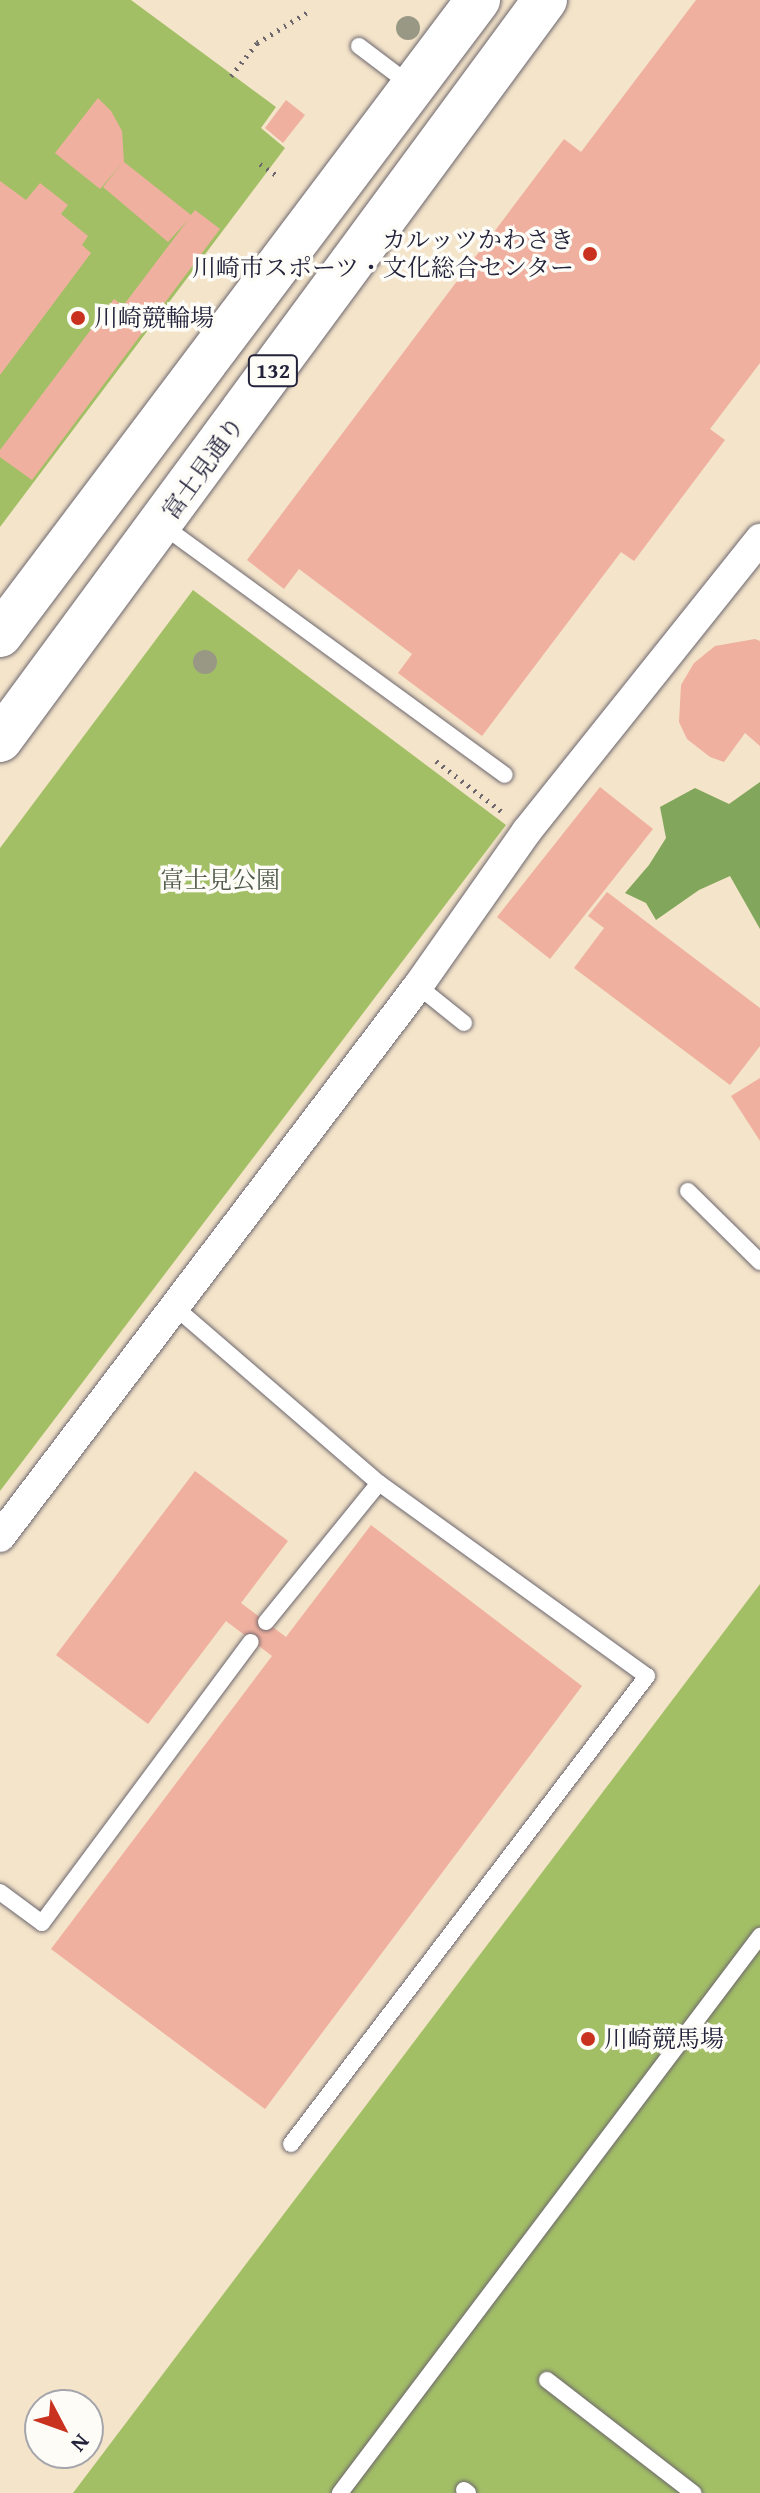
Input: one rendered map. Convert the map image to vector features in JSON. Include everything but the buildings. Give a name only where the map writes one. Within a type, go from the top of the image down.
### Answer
[{"type":"highway","name":"132","points":[[0,635],[478,0]]},
{"type":"highway","name":"富士見通り","points":[[0,740],[162,525],[545,0]]},
{"type":"street","points":[[0,1537],[418,986],[527,831],[760,539]]},
{"type":"lane","points":[[359,46],[413,87]]},
{"type":"lane","points":[[162,525],[505,775]]},
{"type":"lane","points":[[418,986],[464,1023]]},
{"type":"lane","points":[[688,1191],[760,1262]]},
{"type":"lane","points":[[176,1308],[379,1483],[647,1676],[291,2144]]},
{"type":"lane","points":[[266,1622],[379,1483]]},
{"type":"lane","points":[[0,1892],[42,1923],[251,1642]]},
{"type":"lane","points":[[340,2493],[760,1936]]},
{"type":"lane","points":[[547,2380],[693,2493]]},
{"type":"path","points":[[231,76],[257,43],[311,10]]},
{"type":"path","points":[[260,164],[279,177]]},
{"type":"green space","name":"川崎競輪場","points":[[0,0],[131,0],[276,107],[261,128],[285,148],[0,527]]},
{"type":"green space","name":"富士見公園","points":[[193,590],[506,825],[0,1491],[0,848]]},
{"type":"green space","points":[[760,782],[760,929],[730,876],[699,890],[656,920],[646,903],[625,893],[649,865],[666,838],[660,807],[695,788],[729,804]]},
{"type":"green space","name":"川崎競馬場","points":[[760,1584],[760,2493],[73,2493],[91,2469],[104,2469],[104,2452]]},
{"type":"place","name":"カルッツかわさき 川崎市スポーツ・文化総合センター","points":[[590,254]]},
{"type":"place","name":"川崎競輪場","points":[[78,318]]},
{"type":"place","name":"川崎競馬場","points":[[588,2039]]}]
